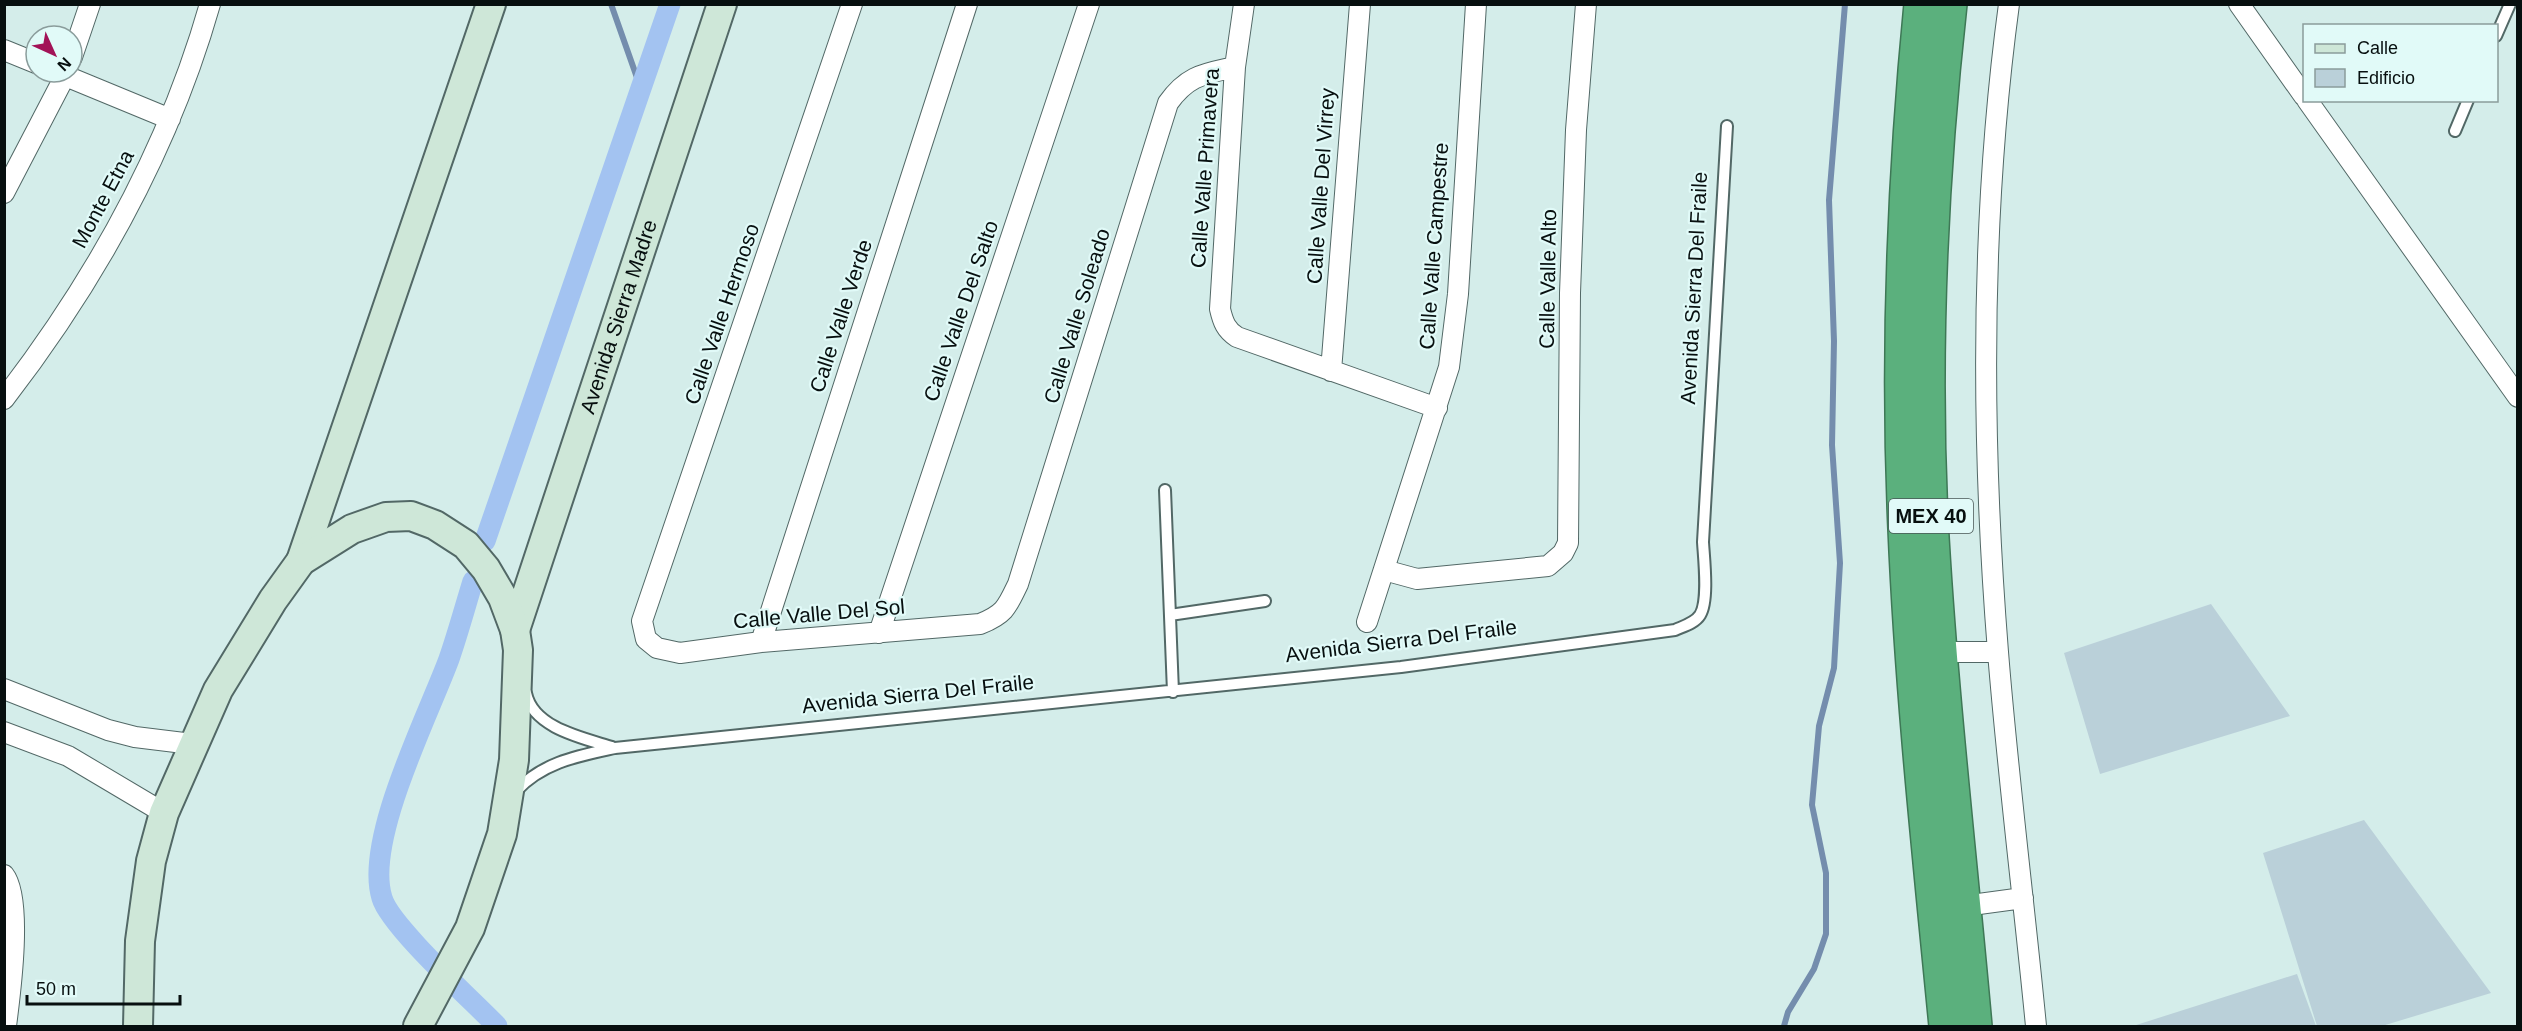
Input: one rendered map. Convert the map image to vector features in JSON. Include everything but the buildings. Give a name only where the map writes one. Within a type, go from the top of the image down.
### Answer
[{"type":"highway","name":"MEX 40","points":[[1921,4],[1908,155],[1905,244],[1902,364],[1905,527],[1912,644],[1946,1026]]},
{"type":"highway","name":"MEX 40","points":[[1950,4],[1930,236],[1928,328],[1931,517],[1975,1026]]},
{"type":"street","points":[[83,24],[90,4]]},
{"type":"street","name":"Monte Etna","points":[[4,399],[89,277],[132,200],[170,119],[200,39],[210,4]]},
{"type":"street","points":[[138,1026],[140,941],[151,861],[164,813],[192,744],[218,690],[246,642],[301,561],[491,4]]},
{"type":"street","name":"Avenida Sierra Madre","points":[[517,640],[722,4]]},
{"type":"street","name":"Calle Valle Hermoso","points":[[645,639],[642,621],[852,4]]},
{"type":"street","name":"Calle Valle Verde","points":[[761,642],[967,4]]},
{"type":"street","name":"Calle Valle Del Salto","points":[[879,633],[1089,4]]},
{"type":"street","name":"Calle Valle Primavera","points":[[1244,4],[1236,67],[1220,309],[1223,322],[1230,333],[1331,371]]},
{"type":"street","name":"Calle Valle Del Virrey","points":[[1331,371],[1360,4]]},
{"type":"street","name":"Calle Valle Campestre","points":[[1367,622],[1449,367],[1455,332],[1476,4]]},
{"type":"street","name":"Calle Valle Alto","points":[[1384,570],[1417,579],[1548,566],[1563,553],[1570,533],[1570,293],[1576,130],[1586,4]]},
{"type":"street","points":[[2009,4],[2001,61],[1987,254],[1988,458],[1998,652],[2036,1026]]},
{"type":"street","points":[[2239,4],[2303,95]]},
{"type":"street","points":[[4,50],[24,58]]},
{"type":"street","name":"Calle Valle Soleado","points":[[999,616],[1008,606],[1018,584],[1168,103],[1180,86],[1197,75],[1236,67]]},
{"type":"street","points":[[84,82],[170,119]]},
{"type":"street","points":[[4,193],[58,84]]},
{"type":"street","points":[[2308,102],[2517,397]]},
{"type":"street","points":[[1331,371],[1437,408]]},
{"type":"street","points":[[301,561],[352,529],[386,517],[411,516],[435,525],[466,545],[492,579],[517,640],[514,760],[502,834],[470,928],[418,1026]]},
{"type":"street","name":"Calle Valle Del Sol","points":[[645,639],[657,648],[680,653],[761,642],[980,624],[999,616]]},
{"type":"street","points":[[1941,652],[1998,652]]},
{"type":"street","points":[[4,689],[108,730],[135,737],[192,744]]},
{"type":"street","points":[[4,732],[68,756],[96,770],[164,813]]},
{"type":"street","points":[[5,876],[12,891],[6,1026]]},
{"type":"street","points":[[1964,906],[2023,898]]},
{"type":"lane","points":[[2498,31],[2510,4]]},
{"type":"lane","points":[[2455,131],[2467,102]]},
{"type":"lane","name":"Avenida Sierra Del Fraile","points":[[507,800],[524,782],[550,765],[569,758],[615,748],[1401,667],[1676,630],[1698,617],[1704,594],[1704,542],[1727,126]]},
{"type":"lane","points":[[1165,490],[1173,692]]},
{"type":"lane","points":[[1170,615],[1265,601]]},
{"type":"lane","name":"Avenida Sierra Del Fraile","points":[[517,640],[529,705],[541,718],[584,739],[615,748]]},
{"type":"waterway","points":[[611,4],[641,89]]},
{"type":"waterway","points":[[485,541],[670,4]]},
{"type":"waterway","points":[[1784,1026],[1788,1012],[1814,969],[1826,934],[1826,873],[1812,805],[1819,726],[1834,668],[1840,563],[1832,445],[1834,341],[1829,200],[1845,4]]},
{"type":"waterway","points":[[473,581],[449,659],[401,778],[390,812],[382,845],[379,874],[382,898],[388,911],[434,963],[497,1026]]}]
